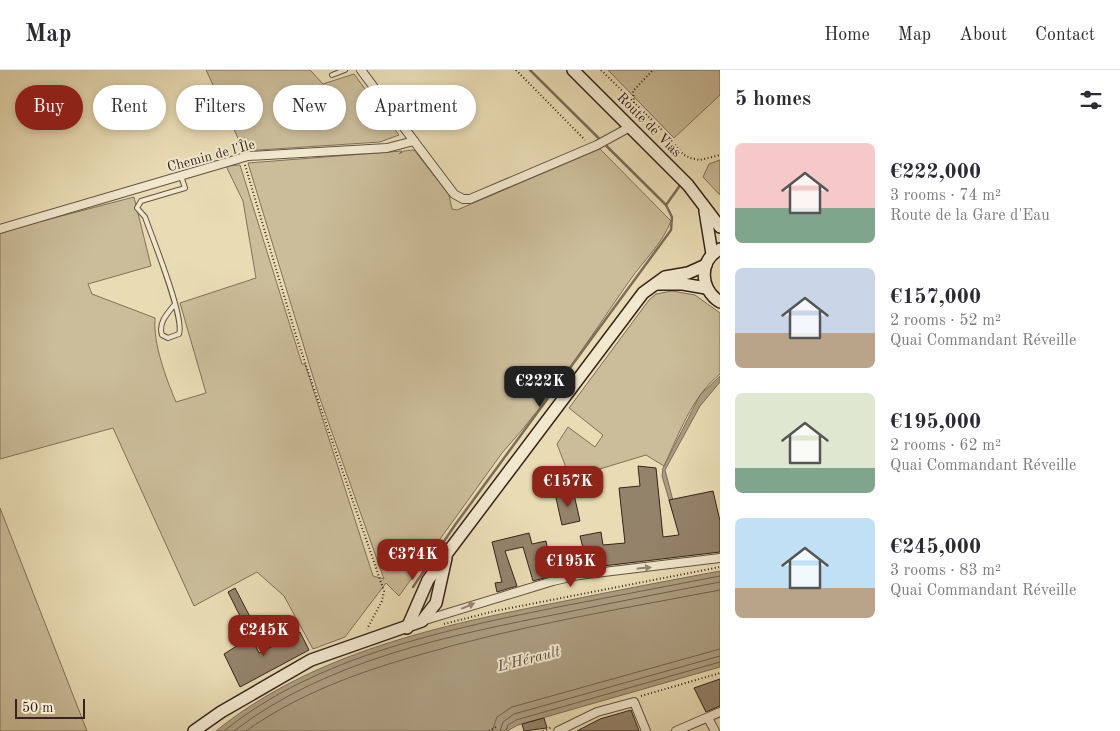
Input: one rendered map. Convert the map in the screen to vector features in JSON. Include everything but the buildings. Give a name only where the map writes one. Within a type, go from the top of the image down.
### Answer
[{"type":"main road","name":"Route de Vias","points":[[574,70],[688,185],[720,227]]},
{"type":"main road","name":"Route de Vias","points":[[702,202],[716,251]]},
{"type":"main road","points":[[716,251],[706,265],[704,278],[706,288],[720,302]]},
{"type":"main road","points":[[407,628],[414,616],[422,592],[448,552],[643,293],[665,277],[688,273],[706,265]]},
{"type":"main road","points":[[654,284],[683,284],[706,288]]},
{"type":"main road","points":[[194,731],[221,712],[311,660],[407,628],[427,619],[436,603],[448,552]]},
{"type":"street","points":[[361,70],[454,194],[463,199],[470,199],[598,145],[630,127]]},
{"type":"street","name":"Chemin de l'Île","points":[[0,228],[243,158],[265,154],[387,148],[414,141]]},
{"type":"street","points":[[422,592],[422,605],[427,619],[452,613],[478,602],[553,580],[579,575],[720,558]]},
{"type":"street","points":[[558,731],[597,712],[634,702],[646,731]]},
{"type":"street","points":[[676,731],[720,712]]},
{"type":"street","points":[[708,718],[715,731]]},
{"type":"lane","points":[[332,75],[345,70]]},
{"type":"lane","points":[[175,304],[163,319],[160,329],[162,335],[168,338],[179,334],[181,328],[175,304],[145,217],[137,208],[142,201],[185,188],[181,176]]},
{"type":"path","points":[[516,70],[598,145]]},
{"type":"path","points":[[601,70],[683,154],[700,160],[720,155]]},
{"type":"path","points":[[634,103],[633,91],[653,70]]},
{"type":"path","points":[[243,158],[298,342],[384,591],[382,601],[366,630],[363,643]]},
{"type":"path","points":[[437,626],[495,611],[720,567]]},
{"type":"path","points":[[691,682],[720,673]]},
{"type":"path","points":[[489,731],[496,727]]},
{"type":"shaded area","points":[[206,70],[310,70],[323,84],[354,74],[362,85],[356,85],[356,130],[395,130],[399,135],[380,142],[244,151],[234,130],[263,130],[263,85],[213,85]]},
{"type":"shaded area","points":[[608,70],[720,70],[720,95],[674,138]]},
{"type":"shaded area","points":[[600,149],[671,221],[667,229],[658,245],[630,280],[553,391],[502,453],[399,596],[386,583],[345,637],[313,649],[284,596],[257,572],[194,606],[113,428],[0,459],[0,232],[134,197],[151,266],[88,284],[92,294],[155,318],[158,350],[164,372],[176,402],[206,393],[180,303],[256,278],[243,201],[226,166],[240,165],[302,364],[305,364],[373,576],[384,579],[318,393],[248,163],[402,151],[399,154],[404,151],[414,150],[449,195],[452,209],[457,210]]},
{"type":"shaded area","points":[[720,160],[720,195],[703,177],[709,164]]},
{"type":"shaded area","points":[[672,291],[695,295],[720,313],[720,374],[710,383],[694,404],[664,466],[646,455],[570,478],[557,444],[568,427],[595,447],[603,435],[569,408],[649,300],[656,294]]},
{"type":"shaded area","points":[[0,508],[87,731],[0,731]]},
{"type":"water","points":[[720,376],[720,382],[700,406],[665,470],[676,512],[673,513],[662,476],[663,468],[700,395]]},
{"type":"water","name":"L'Hérault","points":[[720,571],[720,667],[518,725],[507,731],[216,731],[253,704],[294,681],[336,662],[379,646],[424,632],[515,611]]},
{"type":"waterway","points":[[413,587],[455,525],[671,230],[672,217],[666,205],[530,70]]},
{"type":"waterway","points":[[666,205],[681,184]]}]
